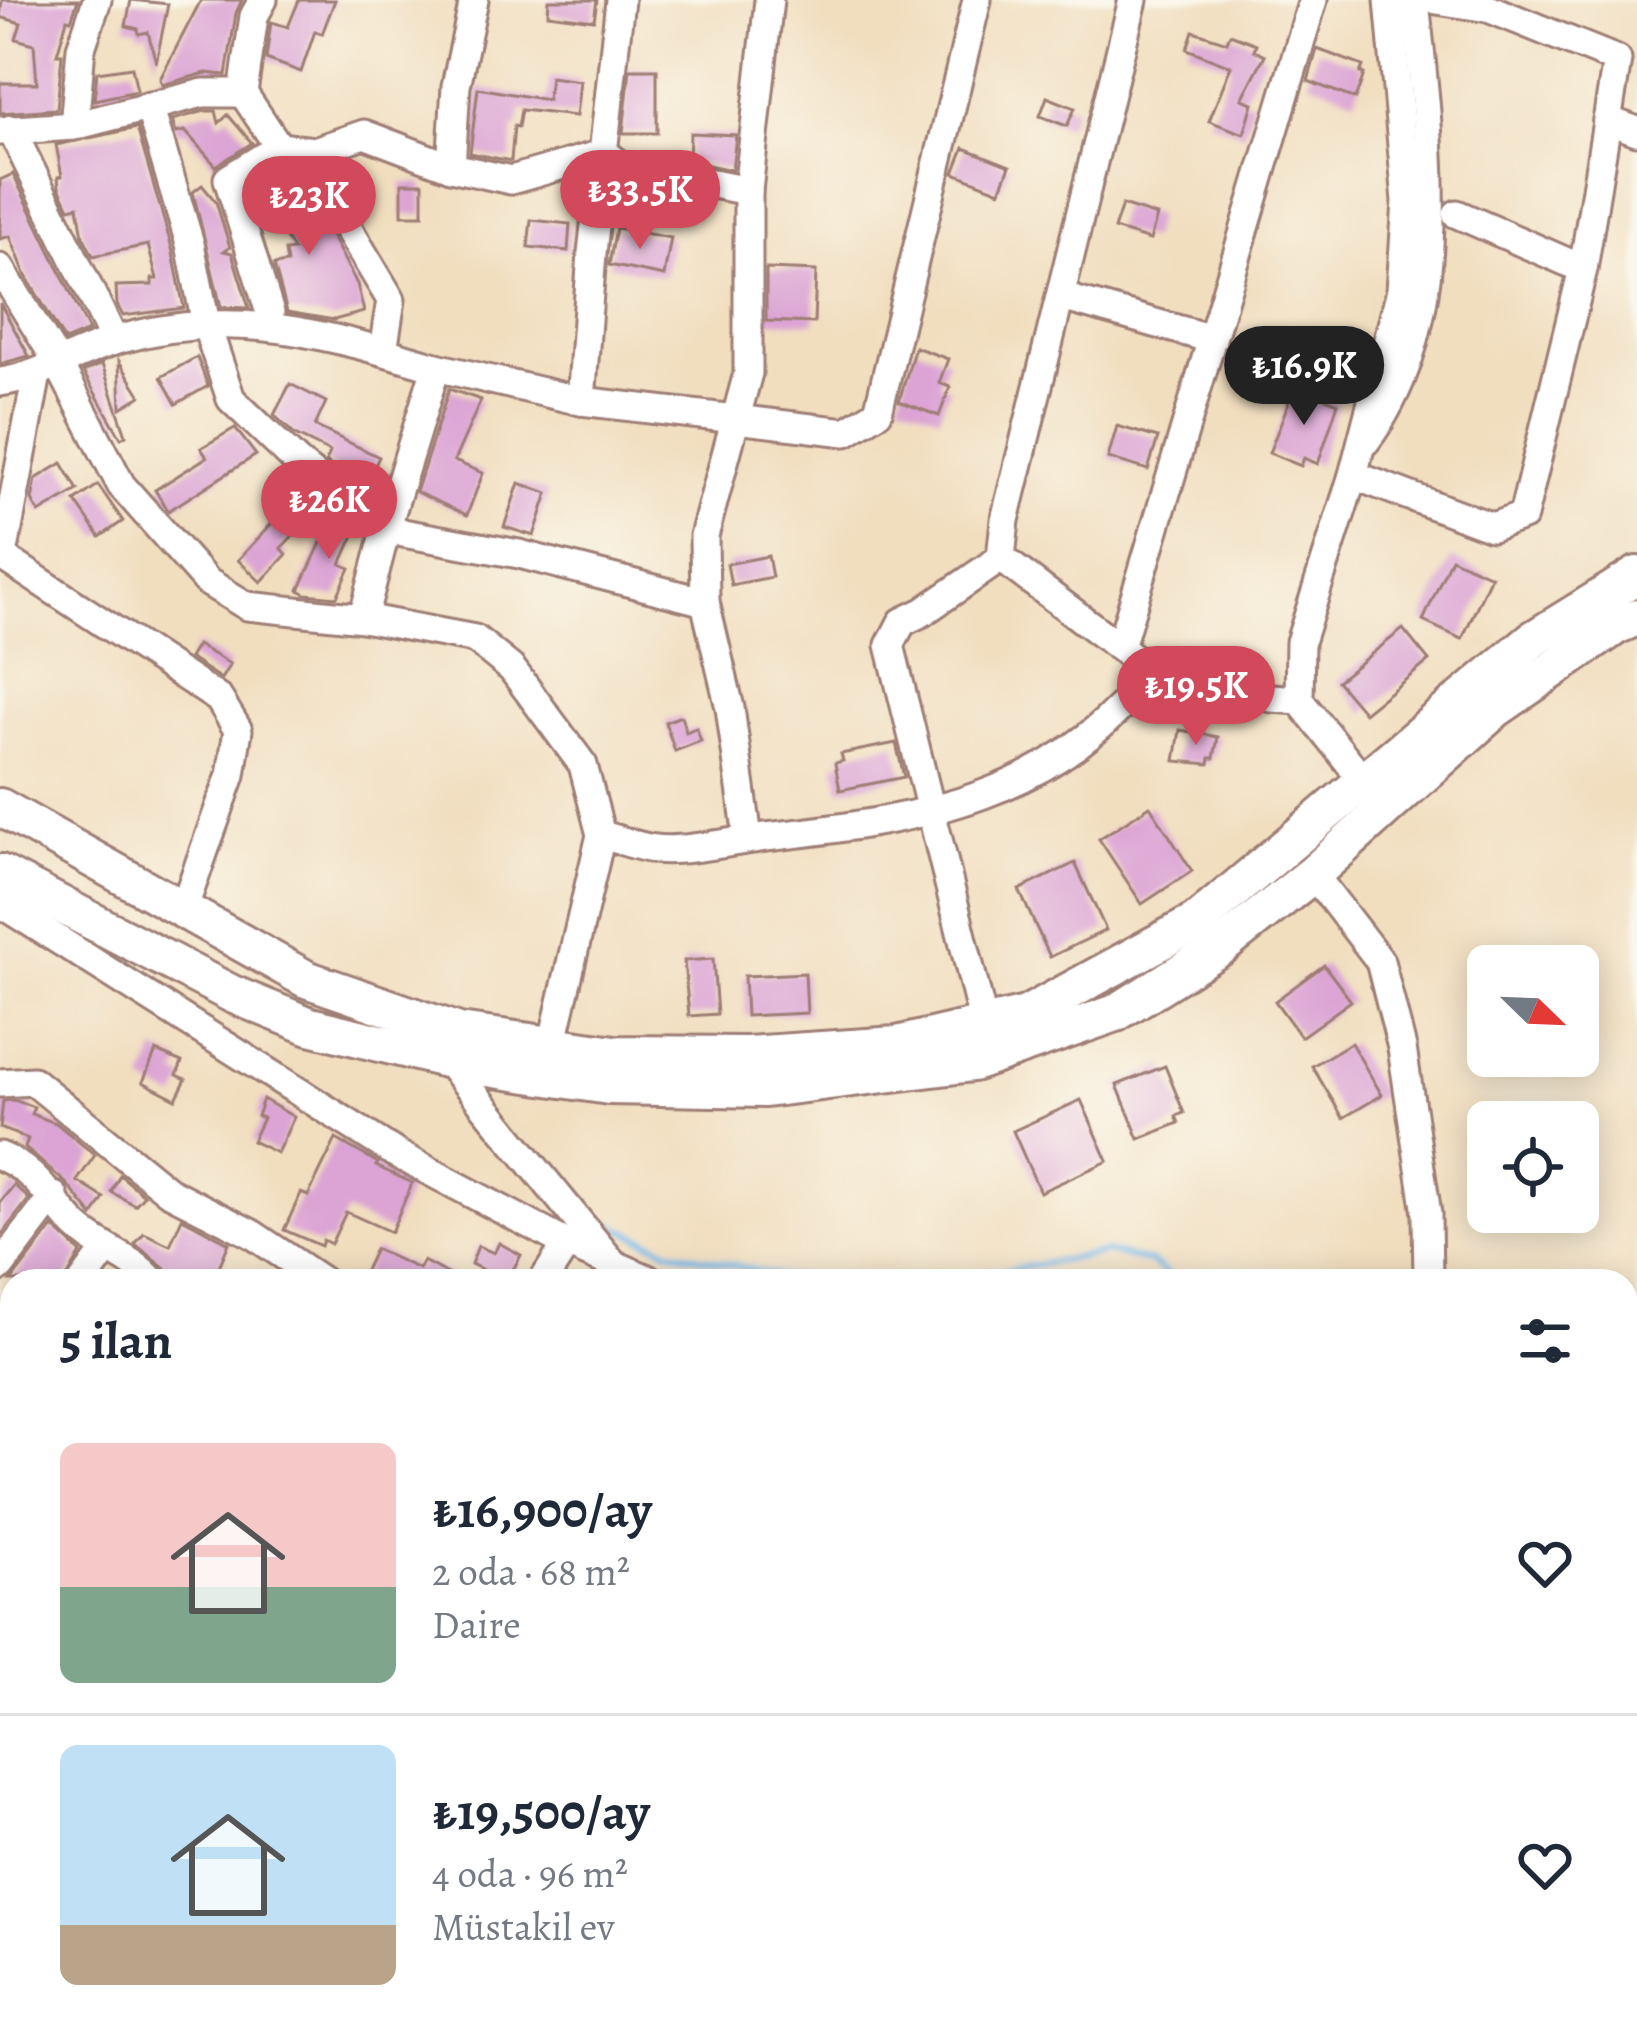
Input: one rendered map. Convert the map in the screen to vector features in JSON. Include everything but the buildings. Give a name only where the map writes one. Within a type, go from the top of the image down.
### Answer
[{"type":"main road","points":[[0,807],[306,979],[459,1032],[615,1054],[747,1055],[897,1045],[1026,1015],[1196,922],[1532,640],[1637,575]]},
{"type":"main road","points":[[1,897],[310,1026],[446,1059],[609,1086],[765,1089],[973,1063],[1116,1012],[1221,947],[1312,874],[1496,710],[1616,626],[1637,617]]},
{"type":"street","points":[[74,126],[81,48],[97,0]]},
{"type":"street","points":[[263,0],[254,16],[243,92],[279,147],[343,220],[391,301],[383,351]]},
{"type":"street","points":[[452,167],[456,86],[474,0]]},
{"type":"street","points":[[581,401],[620,0]]},
{"type":"street","points":[[748,838],[730,708],[705,602],[704,536],[748,373],[748,191],[769,0]]},
{"type":"street","points":[[0,382],[47,369],[114,340],[176,325],[266,325],[581,401],[846,433],[878,412],[977,0]]},
{"type":"street","points":[[984,1025],[890,645],[902,622],[1001,558],[1005,520],[1132,0]]},
{"type":"street","points":[[1120,647],[1313,0]]},
{"type":"street","points":[[1364,781],[1299,700],[1300,642],[1357,462],[1401,290],[1407,201],[1389,0]]},
{"type":"street","points":[[1357,462],[1390,409],[1423,302],[1432,236],[1429,138],[1415,0]]},
{"type":"street","points":[[1357,462],[1492,527],[1523,516],[1583,269],[1617,60],[1489,4],[1437,0]]},
{"type":"street","points":[[114,340],[6,130],[74,126],[203,93],[243,92]]},
{"type":"street","points":[[149,106],[190,244],[206,324],[231,398],[298,463],[366,516],[403,533],[519,554],[705,602]]},
{"type":"street","points":[[1607,120],[1637,131]]},
{"type":"street","points":[[266,325],[271,314],[228,179],[279,147],[314,151],[364,134],[452,167],[511,180],[605,153]]},
{"type":"street","points":[[605,153],[622,166],[748,191]]},
{"type":"street","points":[[1457,214],[1583,269]]},
{"type":"street","points":[[0,268],[47,369],[122,485],[206,580],[247,606],[363,619],[475,640],[512,669],[583,765],[602,835],[552,1045]]},
{"type":"street","points":[[1062,297],[1212,339]]},
{"type":"street","points":[[363,619],[436,367]]},
{"type":"street","points":[[47,369],[1,555],[219,699],[238,730],[231,775],[183,910]]},
{"type":"street","points":[[1001,558],[1151,671],[1299,700]]},
{"type":"street","points":[[602,835],[658,850],[864,826],[931,813],[998,790],[1052,764],[1130,699],[1151,671]]},
{"type":"street","points":[[1312,874],[1380,962],[1402,1048],[1427,1214],[1428,1269]]},
{"type":"street","points":[[1,897],[397,1154],[567,1244],[625,1269]]},
{"type":"street","points":[[446,1059],[614,1264]]},
{"type":"street","points":[[0,1083],[33,1082],[168,1191],[252,1234],[304,1269]]},
{"type":"street","points":[[4,1164],[54,1196],[74,1224],[106,1250],[142,1269]]},
{"type":"street","points":[[0,1267],[54,1196]]},
{"type":"street","points":[[550,1269],[567,1244]]},
{"type":"street","points":[[91,1269],[106,1250]]},
{"type":"waterway","points":[[587,1214],[669,1250],[749,1269]]},
{"type":"waterway","points":[[1015,1269],[1107,1252],[1151,1262],[1160,1269]]}]
